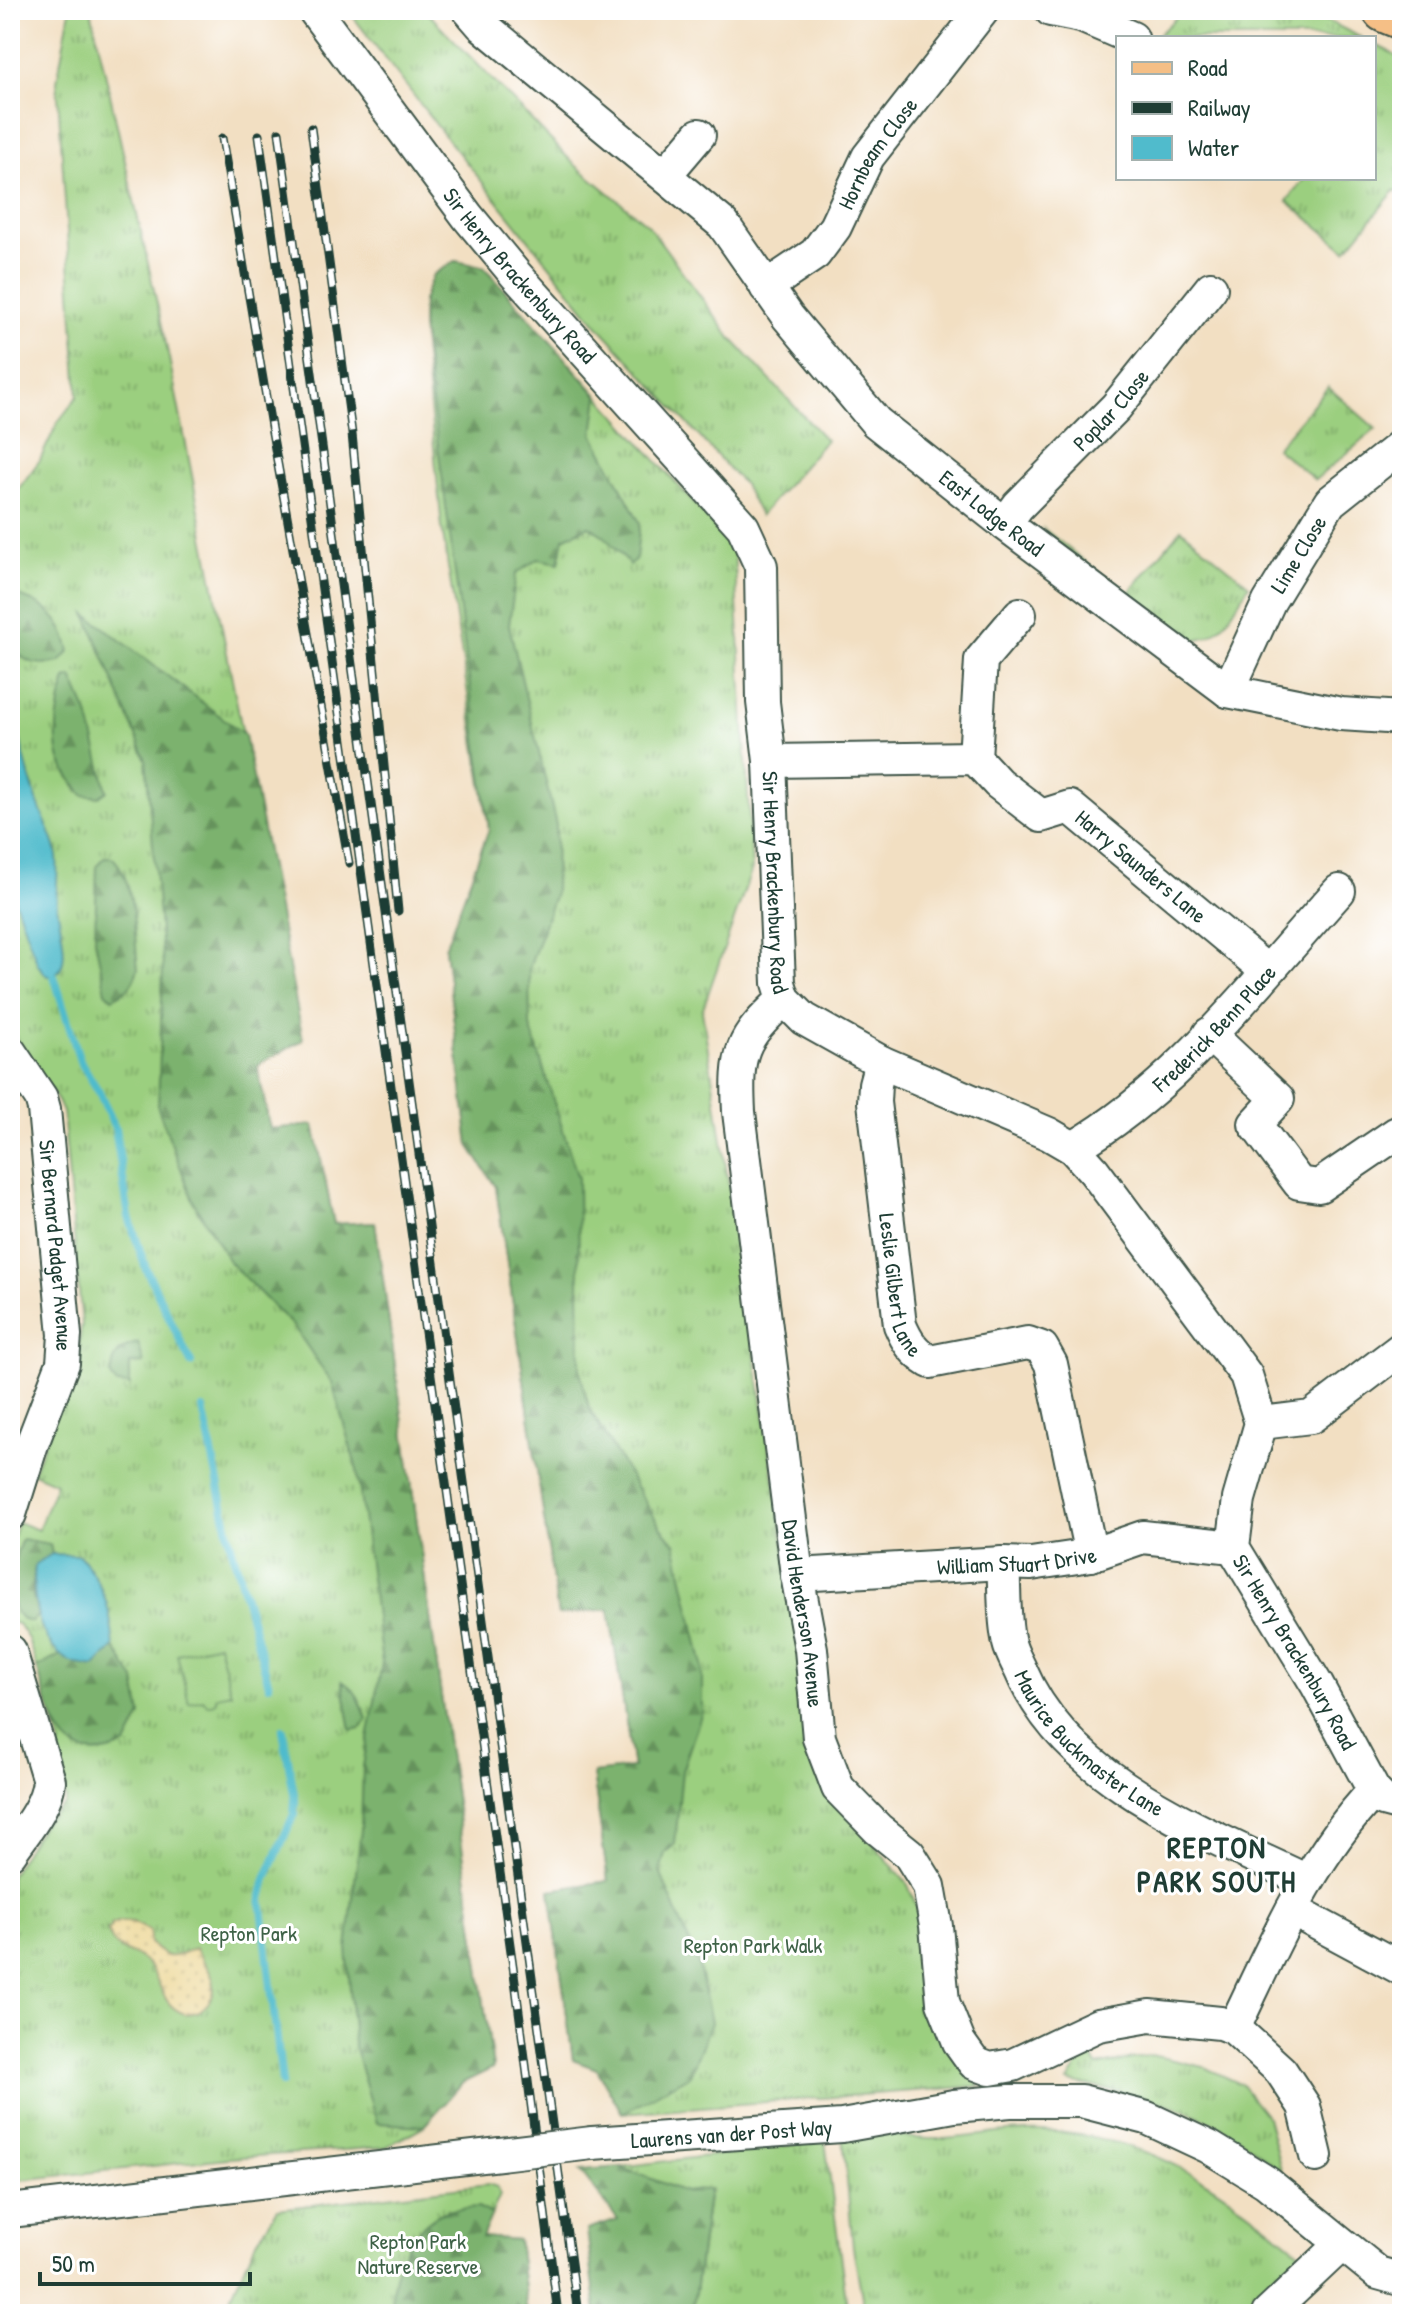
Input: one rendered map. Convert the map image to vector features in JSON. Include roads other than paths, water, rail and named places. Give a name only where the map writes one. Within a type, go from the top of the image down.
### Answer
[{"type":"main road","points":[[1385,10],[1402,17]]},
{"type":"street","name":"Sir Henry Brackenbury Road","points":[[314,10],[497,252],[743,527],[761,566],[763,702],[770,761],[779,983],[784,999],[804,1019],[881,1062],[1034,1127],[1073,1148],[1094,1171],[1246,1375],[1261,1423],[1239,1499],[1233,1547],[1388,1798]]},
{"type":"street","name":"East Lodge Road","points":[[469,10],[482,25],[723,224],[766,287],[876,422],[1005,524],[1228,691],[1341,714],[1402,718]]},
{"type":"street","name":"Hornbeam Close","points":[[766,287],[815,254],[835,227],[868,157],[983,10]]},
{"type":"street","points":[[1051,10],[1081,16],[1127,36]]},
{"type":"street","points":[[665,175],[699,135]]},
{"type":"street","name":"Poplar Close","points":[[1005,524],[1116,407],[1211,288]]},
{"type":"street","name":"Lime Close","points":[[1228,691],[1269,602],[1330,502],[1402,445]]},
{"type":"street","points":[[770,761],[975,758],[981,660],[1020,614]]},
{"type":"street","name":"Harry Saunders Lane","points":[[975,758],[998,783],[1041,816],[1070,807],[1267,971]]},
{"type":"street","name":"Frederick Benn Place","points":[[1073,1148],[1099,1133],[1165,1081],[1339,891]]},
{"type":"street","name":"David Henderson Avenue","points":[[784,999],[757,1025],[746,1042],[740,1058],[738,1084],[797,1575],[811,1649],[819,1738],[838,1788],[878,1829],[909,1854],[929,1886],[943,2002],[959,2042],[974,2063],[990,2069],[1025,2060],[1098,2025],[1150,2016],[1220,2023],[1234,2028]]},
{"type":"street","points":[[1209,1034],[1278,1099],[1255,1124],[1299,1183],[1319,1186],[1397,1133],[1402,1133]]},
{"type":"street","name":"Sir Bernard Padget Avenue","points":[[10,1052],[41,1098],[44,1109],[65,1335],[63,1363],[21,1440],[10,1514]]},
{"type":"street","name":"Leslie Gilbert Lane","points":[[881,1062],[874,1102],[900,1325],[908,1343],[930,1362],[1028,1343],[1042,1348],[1051,1364],[1091,1555]]},
{"type":"street","points":[[1261,1423],[1311,1417],[1402,1348]]},
{"type":"street","name":"William Stuart Drive","points":[[797,1575],[1031,1564],[1091,1555],[1143,1537],[1233,1547]]},
{"type":"street","name":"Maurice Buckmaster Lane","points":[[1003,1563],[1009,1643],[1034,1698],[1082,1756],[1132,1792],[1307,1881]]},
{"type":"street","points":[[10,1651],[49,1781],[48,1794],[16,1833]]},
{"type":"street","points":[[1316,2156],[1304,2106],[1281,2071],[1234,2028],[1307,1881],[1348,1818],[1388,1798]]},
{"type":"street","points":[[1292,1910],[1402,1969]]},
{"type":"street","name":"Laurens van der Post Way","points":[[10,2211],[592,2143],[842,2126],[954,2106],[1010,2101],[1081,2101],[1147,2118],[1209,2147],[1266,2182],[1378,2273],[1402,2277]]},
{"type":"street","points":[[1268,2314],[1341,2245]]},
{"type":"water","points":[[10,712],[15,719],[31,782],[57,857],[57,906],[64,947],[61,967],[56,974],[47,976],[38,965],[10,887]]},
{"type":"water","points":[[52,1554],[79,1555],[105,1598],[114,1647],[94,1667],[69,1661],[58,1653],[38,1618],[34,1590],[35,1564]]},
{"type":"waterway","points":[[54,976],[80,1061],[99,1092],[115,1128],[129,1217],[146,1269],[191,1363]]},
{"type":"waterway","points":[[203,1409],[231,1545],[269,1685]]},
{"type":"waterway","points":[[282,2083],[261,1899],[266,1879],[294,1814],[295,1800],[283,1730]]},
{"type":"railway","points":[[311,128],[352,434],[398,911]]},
{"type":"railway","points":[[279,132],[578,2314]]},
{"type":"railway","points":[[259,135],[516,1988],[558,2314]]},
{"type":"railway","points":[[222,138],[349,863]]},
{"type":"district","name":"REPTON PARK SOUTH","points":[[1217,1865]]},
{"type":"park label","name":"Repton Park","points":[[249,1933]]},
{"type":"park label","name":"Repton Park Walk","points":[[753,1945]]},
{"type":"park label","name":"Repton Park Nature Reserve","points":[[418,2254]]}]
